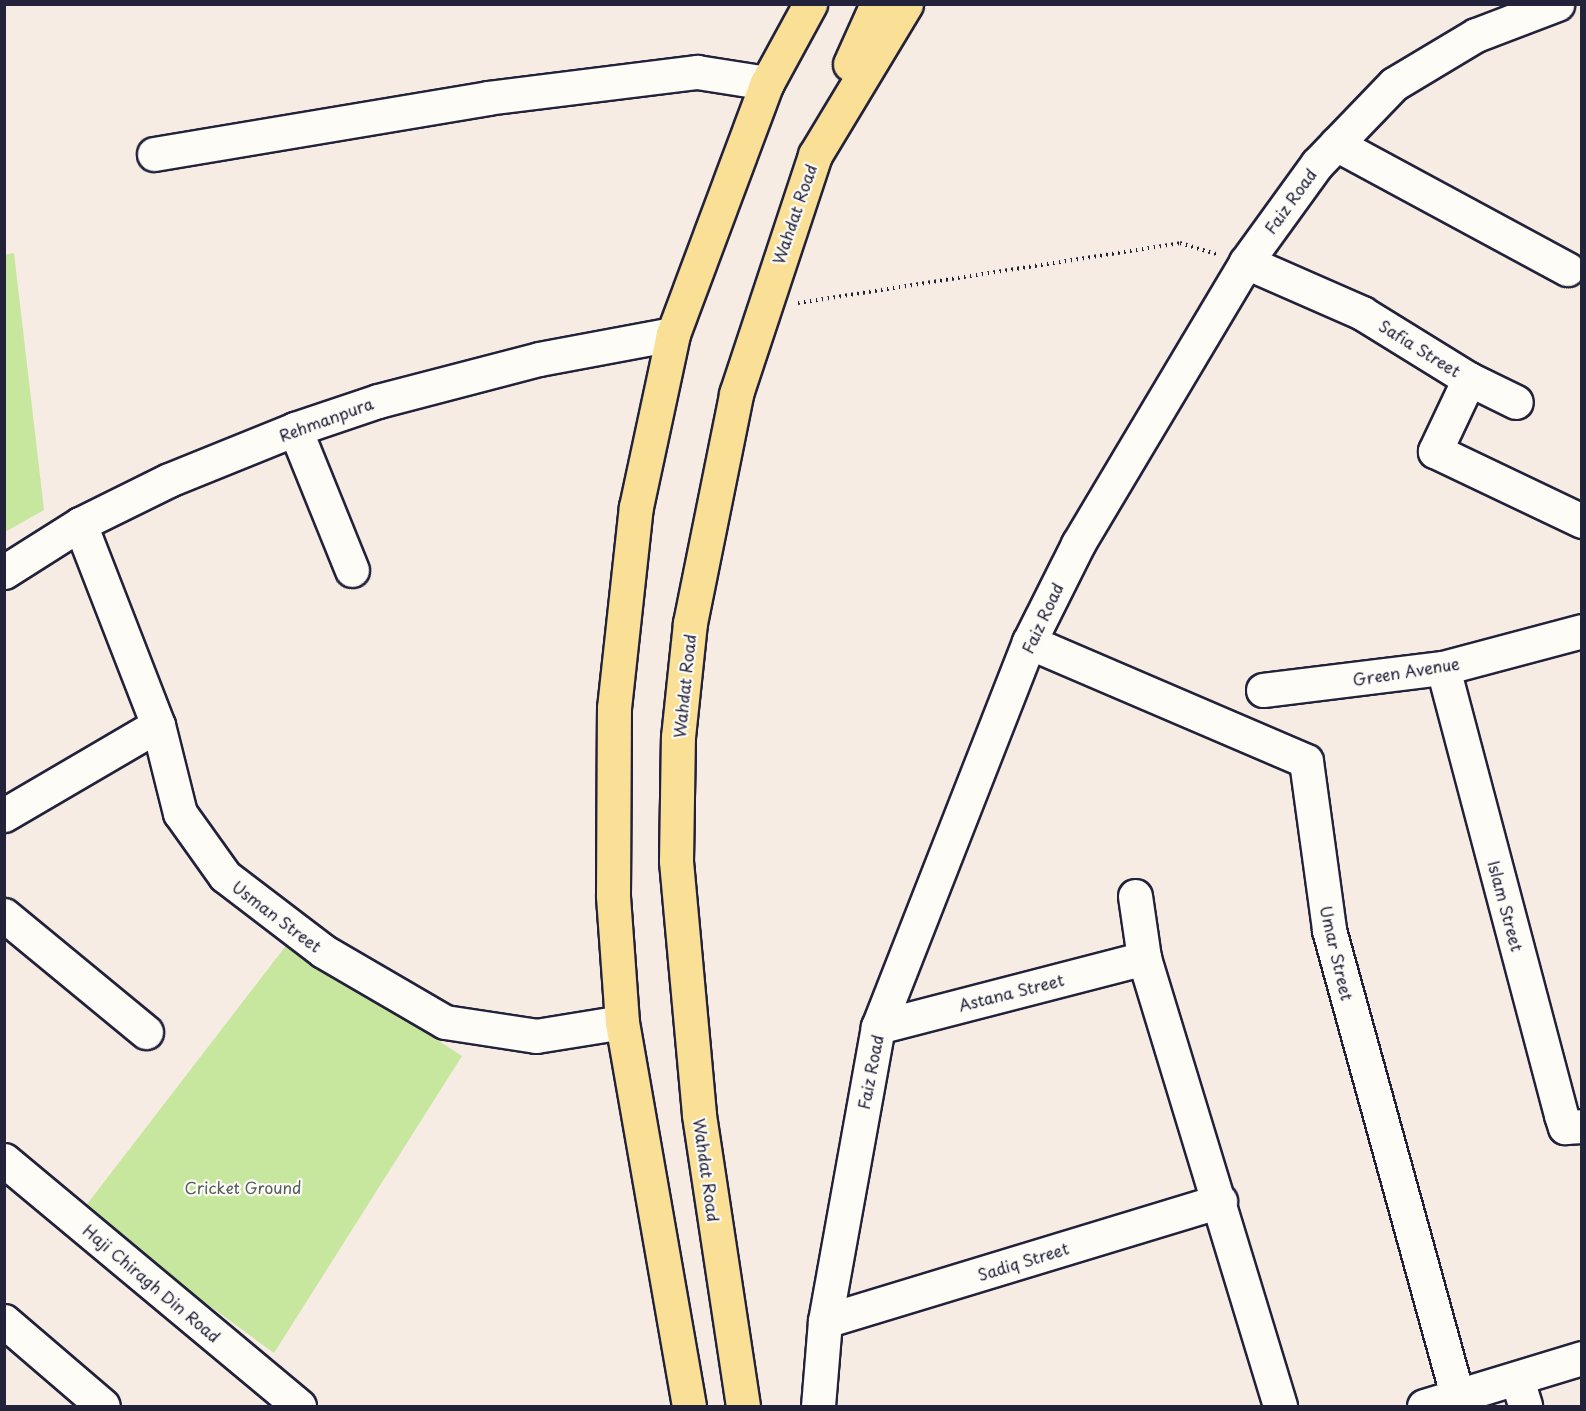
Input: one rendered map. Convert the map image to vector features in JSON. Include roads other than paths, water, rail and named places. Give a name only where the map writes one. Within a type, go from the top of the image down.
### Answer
[{"type":"main road","points":[[688,1407],[622,1022],[613,895],[614,708],[636,507],[672,334],[768,83],[810,4]]},
{"type":"main road","points":[[815,155],[857,44],[877,4]]},
{"type":"main road","name":"Wahdat Road","points":[[743,1407],[699,1114],[676,839],[678,737],[690,623],[736,394],[762,309],[815,155],[906,4]]},
{"type":"street","name":"Faiz Road","points":[[818,1407],[825,1321],[879,1027],[1029,642],[1078,544],[1246,262],[1336,144],[1394,84],[1476,35],[1557,4]]},
{"type":"street","points":[[154,154],[487,98],[686,73],[768,83]]},
{"type":"street","points":[[1336,144],[1567,269]]},
{"type":"street","name":"Safia Street","points":[[1246,262],[1362,313],[1469,379],[1435,451],[1581,521]]},
{"type":"street","name":"Rehmanpura","points":[[4,572],[80,524],[169,480],[295,429],[378,400],[539,359],[672,334]]},
{"type":"street","points":[[1469,379],[1516,402]]},
{"type":"street","points":[[295,429],[352,570]]},
{"type":"street","name":"Usman Street","points":[[80,524],[158,725],[180,813],[225,876],[323,951],[445,1022],[536,1035],[622,1022]]},
{"type":"street","name":"Green Avenue","points":[[1263,690],[1443,668],[1581,631]]},
{"type":"street","name":"Umar Street","points":[[1029,642],[1306,761],[1329,930],[1458,1397]]},
{"type":"street","name":"Islam Street","points":[[1443,668],[1564,1127],[1581,1126]]},
{"type":"street","points":[[4,815],[158,725]]},
{"type":"street","points":[[1135,896],[1144,958],[1220,1201],[1280,1407]]},
{"type":"street","points":[[4,915],[146,1032]]},
{"type":"street","name":"Astana Street","points":[[879,1027],[1144,958]]},
{"type":"street","name":"Haji Chiragh Din Road","points":[[4,1160],[299,1407]]},
{"type":"street","name":"Sadiq Street","points":[[825,1321],[1220,1201]]},
{"type":"street","points":[[4,1321],[103,1407]]},
{"type":"street","points":[[1424,1407],[1458,1397],[1521,1393],[1581,1358]]},
{"type":"park label","name":"Cricket Ground","points":[[243,1187]]}]
